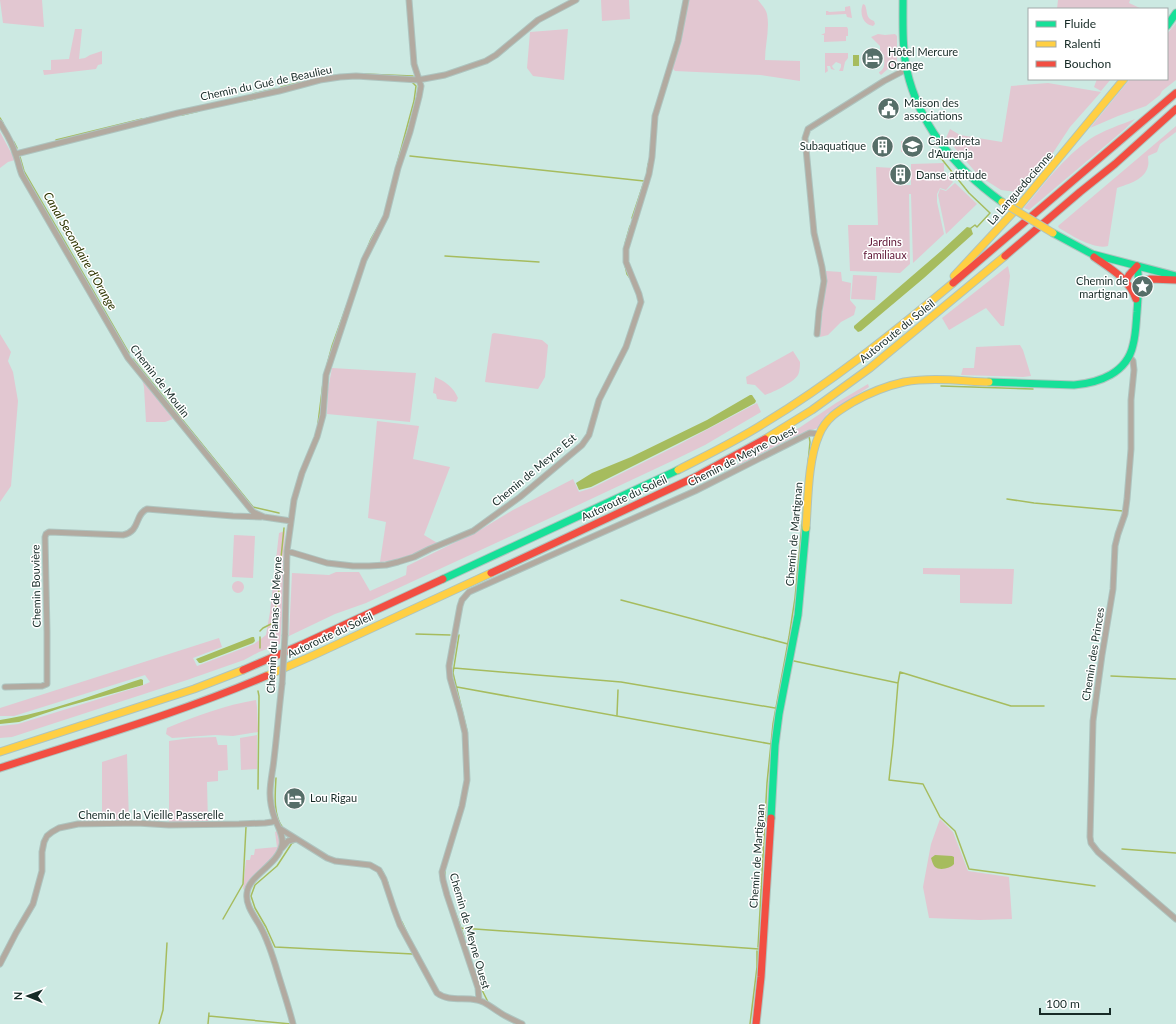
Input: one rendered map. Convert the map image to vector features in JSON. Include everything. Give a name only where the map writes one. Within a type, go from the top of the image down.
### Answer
[{"type":"main road","points":[[903,0],[903,34],[907,69],[916,99],[931,130],[954,161],[984,189],[1002,202],[1053,233],[1085,250],[1110,260],[1176,276]]},
{"type":"main road","points":[[1168,25],[1176,14]]},
{"type":"main road","name":"La Languedocienne","points":[[927,306],[1020,205],[1123,80]]},
{"type":"main road","name":"Autoroute du Soleil","points":[[0,752],[194,688],[263,662],[677,470],[741,437],[782,413],[840,373],[927,306],[1176,93]]},
{"type":"main road","name":"Autoroute du Soleil","points":[[0,768],[168,713],[247,684],[314,655],[721,464],[812,410],[870,368],[1115,164],[1176,109]]},
{"type":"main road","points":[[1115,164],[1176,117]]},
{"type":"main road","name":"Chemin de Martignan","points":[[1085,250],[1126,281],[1134,292],[1137,306]]},
{"type":"main road","points":[[1126,281],[1137,266]]},
{"type":"main road","name":"Chemin de Martignan","points":[[756,1024],[761,977],[775,745],[779,714],[798,615],[811,466],[815,445],[820,434],[828,419],[838,411],[885,387],[902,383],[938,380],[1087,385],[1100,381],[1124,364],[1129,356],[1134,337],[1137,306],[1139,283],[1137,266]]},
{"type":"main road","points":[[1139,283],[1150,279],[1176,280]]},
{"type":"street","name":"Chemin du Planas de Meyne","points":[[293,1024],[274,960],[264,933],[250,908],[246,893],[255,879],[275,860],[283,844],[271,805],[270,790],[282,684],[288,551],[294,500],[302,474],[317,437],[322,415],[326,375],[364,260],[386,216],[398,168],[419,97],[421,86],[414,64],[409,0]]},
{"type":"street","name":"Chemin du Gué de Beaulieu","points":[[18,153],[178,113],[320,80],[356,76],[418,80],[445,75],[496,56],[538,20],[576,0]]},
{"type":"street","name":"Chemin de Meyne Est","points":[[288,551],[326,563],[353,566],[386,565],[414,558],[430,549],[474,531],[520,497],[582,445],[589,435],[599,400],[626,347],[641,302],[626,262],[626,249],[648,174],[652,157],[655,116],[678,40],[686,0]]},
{"type":"street","points":[[817,334],[824,281],[812,218],[805,138],[808,129],[884,80],[907,69]]},
{"type":"street","name":"Chemin de Moulin","points":[[0,123],[18,153],[18,167],[22,175],[128,358],[253,512],[264,517],[291,521]]},
{"type":"street","name":"Chemin des Princes","points":[[1129,356],[1133,361],[1134,370],[1131,400],[1131,449],[1127,499],[1125,514],[1115,546],[1113,589],[1093,721],[1090,837],[1091,843],[1098,852],[1176,919]]},
{"type":"street","name":"Chemin de Meyne Ouest","points":[[479,1000],[478,988],[447,895],[442,872],[462,806],[467,780],[465,733],[450,678],[449,666],[462,600],[469,592],[695,491],[810,433],[820,434]]},
{"type":"street","name":"Chemin Bouvière","points":[[5,687],[42,686],[47,684],[45,537],[49,532],[128,533],[132,531],[141,514],[147,509],[185,513],[264,517]]},
{"type":"street","name":"Chemin de la Vieille Passerelle","points":[[0,964],[33,904],[42,871],[42,852],[44,842],[47,836],[52,832],[64,827],[78,824],[239,824],[265,823],[275,820]]},
{"type":"street","points":[[278,827],[290,838]]},
{"type":"street","points":[[282,838],[284,835],[290,838],[298,839],[327,858],[335,861],[370,865],[378,870],[384,879],[400,925],[437,993],[445,998],[479,1000],[505,1016],[522,1024]]},
{"type":"street","points":[[280,850],[290,838]]},
{"type":"green space","points":[[0,0],[42,0],[44,27],[3,23]]},
{"type":"green space","points":[[601,0],[629,0],[630,19],[602,21]]},
{"type":"green space","points":[[687,0],[758,0],[766,10],[768,20],[765,60],[800,61],[800,81],[760,75],[675,71],[671,67]]},
{"type":"green space","points":[[1058,0],[1130,0],[1129,3],[1140,8],[1057,8]]},
{"type":"green space","points":[[863,4],[865,5],[869,18],[874,21],[875,24],[873,26],[864,21],[861,11]]},
{"type":"green space","points":[[850,6],[852,18],[847,17],[846,14],[826,15],[826,11],[845,11],[845,7]]},
{"type":"green space","points":[[1176,23],[1176,80],[1146,106],[1090,128],[1129,80],[1168,80],[1168,33]]},
{"type":"green space","points":[[825,27],[847,27],[848,36],[846,36],[846,41],[824,42],[824,35],[821,35],[825,33]]},
{"type":"green space","points":[[75,29],[82,29],[79,59],[102,51],[102,64],[98,65],[96,69],[44,75],[43,70],[51,70],[51,60],[69,59]]},
{"type":"green space","points":[[568,29],[564,80],[533,76],[527,68],[530,32]]},
{"type":"green space","points":[[878,34],[895,34],[897,36],[897,67],[891,69],[890,67],[881,75],[879,72],[884,67],[884,55],[880,53],[880,46],[871,37]]},
{"type":"green space","points":[[825,53],[848,53],[848,58],[845,62],[843,71],[839,71],[841,64],[836,62],[832,66],[835,70],[831,69],[830,66],[827,66],[828,71],[825,73]]},
{"type":"green space","points":[[1097,80],[1110,80],[1101,91],[1094,87]]},
{"type":"green space","points":[[1048,83],[1101,92],[1070,127],[1047,162],[1032,173],[1016,192],[1001,190],[979,176],[946,138],[950,129],[960,135],[1002,142],[1011,86]]},
{"type":"green space","points":[[1135,119],[1029,210],[1024,208],[1055,171],[1081,146],[1101,133]]},
{"type":"green space","points":[[1176,126],[1176,132],[1160,144],[1157,152],[1148,156],[1148,165],[1143,175],[1136,181],[1117,188],[1108,246],[1102,247],[1090,244],[1059,228],[1058,226]]},
{"type":"green space","points":[[0,132],[15,160],[8,162],[0,168]]},
{"type":"green space","points":[[901,141],[907,141],[908,151],[901,152]]},
{"type":"green space","name":"Jardins familiaux","points":[[944,163],[944,174],[947,175],[953,182],[946,190],[940,188],[937,194],[937,202],[944,234],[913,263],[911,194],[909,194],[910,264],[900,273],[850,271],[848,225],[878,225],[876,167],[894,168],[895,185],[911,185],[911,164]]},
{"type":"green space","points":[[955,183],[977,204],[946,234],[938,195],[940,189],[946,191]]},
{"type":"green space","points":[[1008,266],[1010,276],[1004,326],[1001,326],[986,308],[949,330],[942,318]]},
{"type":"green space","points":[[826,271],[841,272],[842,281],[851,283],[850,300],[856,307],[854,315],[841,322],[828,335],[820,337]]},
{"type":"green space","points":[[853,275],[877,276],[875,300],[851,299]]},
{"type":"green space","points":[[494,333],[542,340],[548,345],[545,377],[538,389],[485,382],[492,334]]},
{"type":"green space","points":[[0,334],[11,352],[8,361],[13,372],[18,401],[11,486],[0,502]]},
{"type":"green space","points":[[1020,345],[1031,376],[961,375],[963,368],[974,368],[976,347]]},
{"type":"green space","points":[[793,351],[800,362],[800,370],[796,378],[788,384],[765,395],[755,385],[747,384],[746,377]]},
{"type":"green space","points":[[332,368],[416,373],[410,422],[327,414],[328,389]]},
{"type":"green space","points":[[435,377],[452,388],[458,398],[456,402],[437,399],[436,394],[433,393]]},
{"type":"green space","points":[[142,379],[173,419],[165,422],[146,422],[144,387]]},
{"type":"green space","points":[[868,384],[869,387],[827,414],[818,428],[795,436],[725,472],[799,428]]},
{"type":"green space","points":[[757,403],[761,412],[705,445],[366,603],[335,614],[289,636],[292,573],[329,575],[336,572],[359,572],[370,591],[406,575],[407,566],[480,530],[513,510],[573,479],[579,492],[592,488]]},
{"type":"green space","points":[[377,421],[419,426],[413,459],[450,467],[424,535],[439,544],[403,558],[380,562],[386,522],[368,518]]},
{"type":"green space","points":[[285,531],[280,644],[259,652],[244,660],[187,680],[12,737],[0,738],[0,726],[18,724],[150,682],[145,675],[14,716],[0,716],[0,708],[219,638],[222,647],[193,658],[197,666],[254,644],[266,635],[279,533]]},
{"type":"green space","points":[[234,535],[255,536],[253,578],[232,577]]},
{"type":"green space","points":[[923,568],[1014,569],[1012,604],[960,603],[960,575],[923,574]]},
{"type":"green space","points":[[240,581],[243,582],[243,592],[236,593],[233,592],[232,585],[233,582]]},
{"type":"green space","points":[[256,700],[258,732],[233,736],[215,735],[172,738],[166,734],[167,728],[189,719],[211,711]]},
{"type":"green space","points":[[257,735],[257,769],[241,770],[240,738]]},
{"type":"green space","points":[[216,737],[218,745],[227,745],[228,770],[218,771],[218,781],[207,782],[208,823],[169,823],[169,741]]},
{"type":"green space","points":[[127,754],[129,822],[102,821],[102,762]]},
{"type":"green space","points":[[940,819],[953,832],[968,871],[1009,877],[1012,919],[980,920],[929,918],[923,887],[931,844]]},
{"type":"green space","points":[[277,831],[281,843],[276,855],[243,890],[246,860],[250,860],[251,855],[254,855],[255,849],[277,847],[275,832]]},
{"type":"shaded area","points":[[853,55],[859,55],[859,66],[853,66]]},
{"type":"shaded area","points":[[967,227],[971,228],[973,234],[924,278],[861,331],[858,332],[854,328],[854,326]]},
{"type":"shaded area","points":[[752,395],[756,401],[755,403],[707,429],[591,487],[579,490],[576,483],[592,473],[631,457],[707,420]]},
{"type":"shaded area","points":[[254,637],[255,641],[253,643],[201,663],[199,663],[196,659]]},
{"type":"shaded area","points":[[141,679],[143,680],[143,685],[61,708],[19,722],[0,724],[0,720],[36,713]]},
{"type":"shaded area","points":[[935,855],[952,856],[954,857],[954,864],[950,867],[940,869],[937,868],[935,867],[931,858]]},
{"type":"waterway","points":[[329,76],[355,74]]},
{"type":"waterway","points":[[363,74],[413,76]]},
{"type":"waterway","points":[[281,87],[302,82]]},
{"type":"waterway","points":[[397,164],[414,101],[416,86],[412,82]]},
{"type":"waterway","points":[[253,94],[275,89]]},
{"type":"waterway","points":[[243,101],[255,99]]},
{"type":"waterway","points":[[182,115],[199,111]]},
{"type":"waterway","points":[[147,118],[154,117]]},
{"type":"waterway","name":"Canal Secondaire d'Orange","points":[[0,118],[3,123]]},
{"type":"waterway","points":[[56,140],[142,119]]},
{"type":"waterway","name":"Canal Secondaire d'Orange","points":[[14,142],[17,148]]},
{"type":"waterway","points":[[936,152],[969,193],[990,213],[977,227],[975,225],[971,228]]},
{"type":"waterway","points":[[410,156],[644,181]]},
{"type":"waterway","name":"Canal Secondaire d'Orange","points":[[20,157],[24,171],[129,353]]},
{"type":"waterway","points":[[647,173],[648,164]]},
{"type":"waterway","points":[[632,218],[644,182]]},
{"type":"waterway","points":[[365,254],[380,223]]},
{"type":"waterway","points":[[625,244],[630,226]]},
{"type":"waterway","points":[[445,256],[539,262]]},
{"type":"waterway","points":[[625,265],[627,274],[630,278]]},
{"type":"waterway","points":[[327,365],[332,346],[349,299]]},
{"type":"waterway","name":"Canal Secondaire d'Orange","points":[[133,359],[253,507],[279,513]]},
{"type":"waterway","points":[[318,423],[323,383]]},
{"type":"waterway","points":[[941,386],[1033,389]]},
{"type":"waterway","points":[[758,947],[767,783],[773,724],[795,598],[810,442],[809,436]]},
{"type":"waterway","points":[[1007,499],[1034,503],[1123,511]]},
{"type":"waterway","name":"Canal Secondaire d'Orange","points":[[260,631],[273,623],[279,590],[284,528]]},
{"type":"waterway","points":[[621,600],[788,644]]},
{"type":"waterway","points":[[416,634],[450,635]]},
{"type":"waterway","points":[[459,635],[453,673],[467,731]]},
{"type":"waterway","name":"Canal Secondaire d'Orange","points":[[260,637],[260,648]]},
{"type":"waterway","points":[[794,661],[898,683],[900,672],[1011,706],[1044,706]]},
{"type":"waterway","points":[[454,668],[621,682],[775,708]]},
{"type":"waterway","points":[[1111,676],[1176,679]]},
{"type":"waterway","points":[[898,683],[889,780],[923,784],[940,817],[955,831],[969,869],[1095,886]]},
{"type":"waterway","points":[[457,687],[771,744]]},
{"type":"waterway","points":[[617,715],[618,690]]},
{"type":"waterway","points":[[258,691],[258,789]]},
{"type":"waterway","points":[[276,778],[276,811],[283,828]]},
{"type":"waterway","points":[[223,919],[243,884],[246,827]]},
{"type":"waterway","points":[[295,842],[292,843],[277,866],[255,885],[251,896],[255,908],[275,947],[413,954]]},
{"type":"waterway","points":[[1122,849],[1176,853]]},
{"type":"waterway","points":[[445,868],[445,878]]},
{"type":"waterway","points":[[383,872],[388,883]]},
{"type":"waterway","points":[[454,909],[461,928],[759,949]]},
{"type":"waterway","points":[[402,922],[408,935]]},
{"type":"waterway","points":[[461,928],[464,937]]},
{"type":"waterway","points":[[159,1024],[163,1010],[167,943]]},
{"type":"waterway","points":[[750,1024],[757,967],[757,951]]},
{"type":"waterway","points":[[480,986],[488,1002]]},
{"type":"waterway","points":[[208,1024],[209,1013]]},
{"type":"waterway","points":[[209,1016],[291,1024]]},
{"type":"traffic: fast","points":[[903,0],[905,62],[913,91],[921,110],[942,145],[955,161],[985,189],[1002,202]]},
{"type":"traffic: fast","points":[[1168,25],[1176,13]]},
{"type":"traffic: fast","points":[[1053,233],[1092,254],[1176,276]]},
{"type":"traffic: fast","points":[[989,382],[1074,385],[1093,382],[1111,375],[1125,363],[1130,355],[1135,337],[1138,289],[1137,266]]},
{"type":"traffic: fast","points":[[443,579],[678,470]]},
{"type":"traffic: fast","points":[[771,818],[775,745],[779,714],[798,615],[806,528]]},
{"type":"traffic: slow","points":[[954,276],[1020,205],[1123,80]]},
{"type":"traffic: slow","points":[[1002,202],[1053,233]]},
{"type":"traffic: slow","points":[[765,439],[812,410],[870,368],[1005,256]]},
{"type":"traffic: slow","points":[[678,470],[753,430],[813,392],[884,339],[953,283]]},
{"type":"traffic: slow","points":[[806,528],[809,480],[815,445],[825,424],[837,412],[865,396],[904,382],[936,380],[989,382]]},
{"type":"traffic: slow","points":[[266,676],[491,573]]},
{"type":"traffic: slow","points":[[0,752],[194,689],[243,670]]},
{"type":"traffic: jam","points":[[953,283],[1176,93]]},
{"type":"traffic: jam","points":[[1005,256],[1115,164],[1176,109]]},
{"type":"traffic: jam","points":[[1094,257],[1113,270],[1124,280],[1133,292],[1136,299]]},
{"type":"traffic: jam","points":[[1126,281],[1137,266]]},
{"type":"traffic: jam","points":[[1139,283],[1150,279],[1176,280]]},
{"type":"traffic: jam","points":[[491,573],[695,477],[765,439]]},
{"type":"traffic: jam","points":[[243,670],[443,579]]},
{"type":"traffic: jam","points":[[0,768],[168,714],[266,676]]},
{"type":"traffic: jam","points":[[756,1024],[761,977],[771,818]]},
{"type":"place","name":"Hôtel Mercure Orange","points":[[872,58]]},
{"type":"place","name":"Maison des associations","points":[[889,109]]},
{"type":"place","name":"Subaquatique","points":[[882,146]]},
{"type":"place","name":"Calandreta d'Aurenja","points":[[912,147]]},
{"type":"place","name":"Danse attitude","points":[[901,175]]},
{"type":"place","name":"Chemin de martignan","points":[[1143,287]]},
{"type":"place","name":"Lou Rigau","points":[[295,798]]}]
